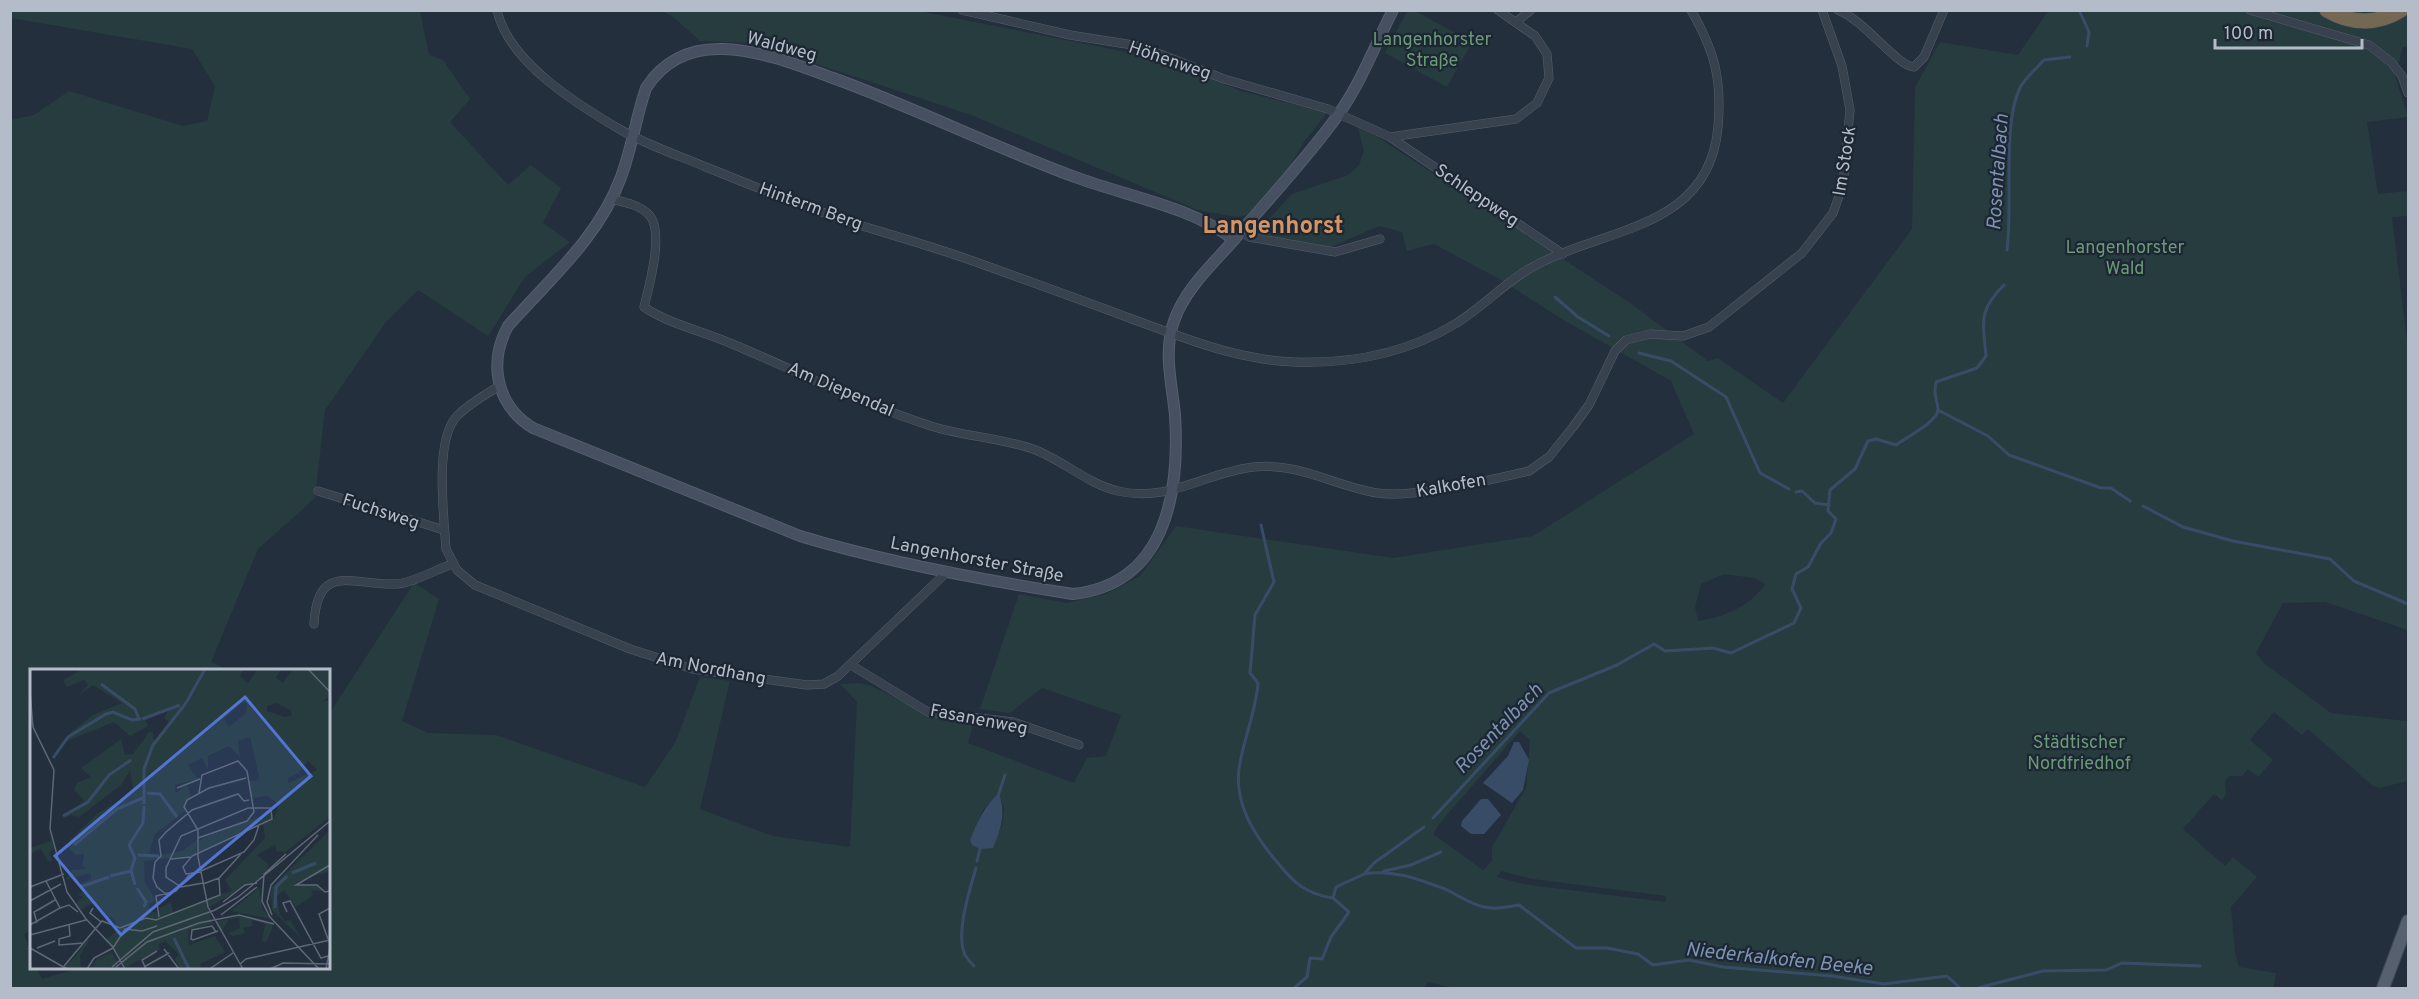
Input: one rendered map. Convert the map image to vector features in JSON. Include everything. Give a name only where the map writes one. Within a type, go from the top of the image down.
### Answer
[{"type":"highway","points":[[2327,10],[2347,19],[2368,21],[2392,16],[2402,10]]},
{"type":"main road","points":[[2383,988],[2409,921]]},
{"type":"street","name":"Hinterm Berg","points":[[497,10],[506,33],[537,70],[579,104],[632,135],[797,203],[933,247],[1171,334],[1257,359],[1320,363],[1366,358],[1420,341],[1457,323],[1523,273],[1553,258],[1639,226],[1688,197],[1705,176],[1716,149],[1719,80],[1710,47],[1691,10]]},
{"type":"street","name":"Höhenweg","points":[[962,10],[1070,35],[1139,46],[1224,79],[1339,115],[1390,137]]},
{"type":"street","name":"Langenhorster Straße","points":[[499,386],[513,411],[533,428],[800,536],[834,547],[1073,594],[1101,588],[1130,574],[1150,552],[1166,520],[1175,442],[1169,365],[1171,334],[1184,299],[1339,115],[1356,86],[1393,10]]},
{"type":"street","points":[[1390,137],[1516,119],[1532,108],[1544,91],[1550,69],[1543,46],[1516,22],[1498,10]]},
{"type":"street","points":[[1516,22],[1531,10]]},
{"type":"street","name":"Im Stock","points":[[1670,335],[1699,332],[1718,321],[1802,252],[1837,206],[1849,146],[1850,110],[1842,66],[1822,10]]},
{"type":"street","points":[[1838,10],[1866,27],[1901,62],[1914,67],[1924,57],[1944,10]]},
{"type":"street","points":[[2250,10],[2369,45],[2379,51],[2396,69],[2409,93]]},
{"type":"street","name":"Waldweg","points":[[499,386],[497,357],[508,326],[585,241],[611,200],[621,177],[646,88],[653,77],[673,60],[703,49],[742,50],[814,71],[902,104],[1078,178],[1195,217],[1237,235]]},
{"type":"street","name":"Schleppweg","points":[[1390,137],[1563,254]]},
{"type":"street","name":"Am Diependal","points":[[611,200],[638,208],[649,215],[655,225],[653,264],[644,307],[656,315],[921,422],[1033,449],[1119,492],[1171,492]]},
{"type":"street","points":[[1237,235],[1335,252],[1380,239]]},
{"type":"street","name":"Kalkofen","points":[[1171,492],[1222,474],[1254,467],[1292,468],[1385,494],[1434,489],[1529,471],[1549,457],[1584,412],[1620,345],[1633,337],[1670,335]]},
{"type":"street","points":[[314,624],[318,598],[328,586],[340,579],[398,584],[452,564],[446,549],[444,530],[443,449],[447,433],[455,417],[474,401],[499,386]]},
{"type":"street","name":"Fuchsweg","points":[[318,491],[444,530]]},
{"type":"street","name":"Am Nordhang","points":[[452,564],[462,576],[475,585],[663,662],[693,669],[807,685],[824,684],[838,676],[948,571]]},
{"type":"street","name":"Fasanenweg","points":[[851,665],[928,712],[1013,722],[1079,745]]},
{"type":"green space","points":[[11,10],[420,11],[429,55],[443,60],[470,99],[450,122],[508,185],[531,165],[561,188],[543,223],[570,242],[525,277],[488,336],[418,290],[386,322],[325,410],[315,498],[258,549],[211,662],[226,669],[30,669],[30,930],[24,935],[30,950],[30,969],[37,969],[42,979],[76,969],[330,969],[330,712],[414,583],[439,599],[402,721],[428,733],[496,735],[645,787],[676,741],[700,677],[730,681],[700,809],[773,836],[850,847],[857,702],[840,684],[859,683],[871,686],[934,717],[974,721],[968,743],[1074,783],[1087,758],[1106,756],[1121,715],[1042,688],[1010,713],[980,709],[1019,594],[1067,603],[1106,594],[1140,576],[1176,526],[1393,558],[1533,536],[1694,434],[1671,381],[1560,318],[1501,280],[1434,244],[1407,251],[1402,232],[1379,226],[1331,247],[1255,234],[1292,194],[1348,175],[1359,165],[1364,151],[1358,128],[1376,136],[1630,303],[1708,361],[1718,358],[1783,403],[1912,229],[1915,87],[1940,42],[2018,55],[2048,11],[2408,11],[2408,47],[2403,47],[2395,76],[2408,117],[2367,122],[2378,194],[2408,191],[2408,216],[2392,217],[2408,349],[2408,630],[2325,602],[2283,603],[2256,653],[2265,664],[2331,713],[2407,721],[2408,781],[2379,788],[2373,786],[2308,729],[2302,735],[2274,712],[2250,740],[2273,760],[2258,777],[2248,769],[2242,776],[2229,776],[2225,781],[2226,794],[2222,800],[2214,794],[2183,829],[2225,866],[2233,857],[2257,877],[2231,907],[2235,952],[2239,967],[2276,973],[2273,988],[1454,988],[1428,982],[1424,988],[11,988],[11,120],[34,115],[69,91],[183,126],[207,121],[215,86],[192,49],[11,18]],"holes":[[[1724,574],[1754,578],[1765,584],[1752,599],[1735,610],[1698,621],[1695,607],[1701,584]],[[1520,731],[1530,740],[1526,788],[1492,847],[1492,861],[1483,870],[1433,834],[1439,824]],[[999,794],[1004,809],[1002,827],[970,840],[983,810]],[[1501,871],[1533,879],[1666,896],[1666,902],[1523,884],[1497,877]]]},
{"type":"green space","points":[[661,11],[919,11],[1162,59],[1241,91],[1327,113],[1304,142],[1290,166],[1247,215],[1236,217],[1198,210],[971,115],[753,43],[700,41],[672,16]]},
{"type":"green space","name":"Langenhorster Straße","points":[[1407,11],[1415,11],[1472,42],[1447,87],[1385,53]]},
{"type":"water","points":[[1514,742],[1519,742],[1529,760],[1523,790],[1512,803],[1483,783],[1508,756]]},
{"type":"water","points":[[999,793],[1002,821],[998,834],[993,848],[980,849],[972,845],[970,840],[981,815]]},
{"type":"water","points":[[1481,799],[1488,799],[1501,815],[1484,834],[1471,834],[1461,826],[1462,821]]},
{"type":"waterway","name":"Rosentalbach","points":[[2079,10],[2089,32],[2087,46]]},
{"type":"waterway","name":"Rosentalbach","points":[[2007,250],[2011,123],[2020,88],[2044,60],[2070,57]]},
{"type":"waterway","name":"Rosentalbach","points":[[1433,818],[1549,693],[1617,665],[1654,644],[1665,651],[1713,648],[1731,653],[1794,623],[1801,608],[1792,589],[1796,574],[1808,567],[1821,543],[1831,533],[1836,519],[1828,511],[1830,490],[1855,469],[1868,441],[1876,439],[1896,445],[1933,419],[1938,409],[1935,394],[1936,382],[1977,368],[1986,356],[1984,325],[1986,310],[2004,285]]},
{"type":"waterway","points":[[1555,297],[1578,317],[1609,336]]},
{"type":"waterway","points":[[1639,353],[1671,361],[1726,397],[1760,473],[1789,489]]},
{"type":"waterway","points":[[1938,410],[1988,436],[2009,455],[2101,488],[2111,488],[2130,501]]},
{"type":"waterway","points":[[1796,492],[1802,491],[1815,503],[1829,505]]},
{"type":"waterway","points":[[2143,506],[2183,527],[2233,541],[2330,559],[2354,581],[2408,604]]},
{"type":"waterway","points":[[1261,525],[1274,582],[1255,615],[1250,673],[1258,683],[1240,763],[1239,791],[1247,817],[1268,852],[1295,882],[1315,894],[1333,898]]},
{"type":"waterway","points":[[998,796],[1005,775]]},
{"type":"waterway","name":"Rosentalbach","points":[[1294,988],[1307,977],[1310,958],[1322,959],[1331,937],[1349,912],[1333,898],[1336,887],[1364,874],[1374,863],[1424,827]]},
{"type":"waterway","points":[[977,861],[981,845]]},
{"type":"waterway","points":[[1384,871],[1411,865],[1441,852]]},
{"type":"waterway","points":[[974,966],[965,955],[962,936],[965,912],[976,868]]},
{"type":"waterway","name":"Niederkalkofen Beeke","points":[[1364,874],[1385,873],[1415,879],[1445,889],[1485,907],[1519,905],[1576,948],[1607,948],[1638,954],[1653,965],[1689,960],[1723,967],[1832,976],[1884,984],[1947,976],[1960,988]]},
{"type":"waterway","name":"Niederkalkofen Beeke","points":[[1978,988],[2043,971],[2106,970],[2122,963],[2200,966]]},
{"type":"district","name":"Langenhorst","points":[[1273,225]]},
{"type":"park label","name":"Langenhorster Wald","points":[[2125,257]]},
{"type":"park label","name":"Städtischer Nordfriedhof","points":[[2079,752]]}]
